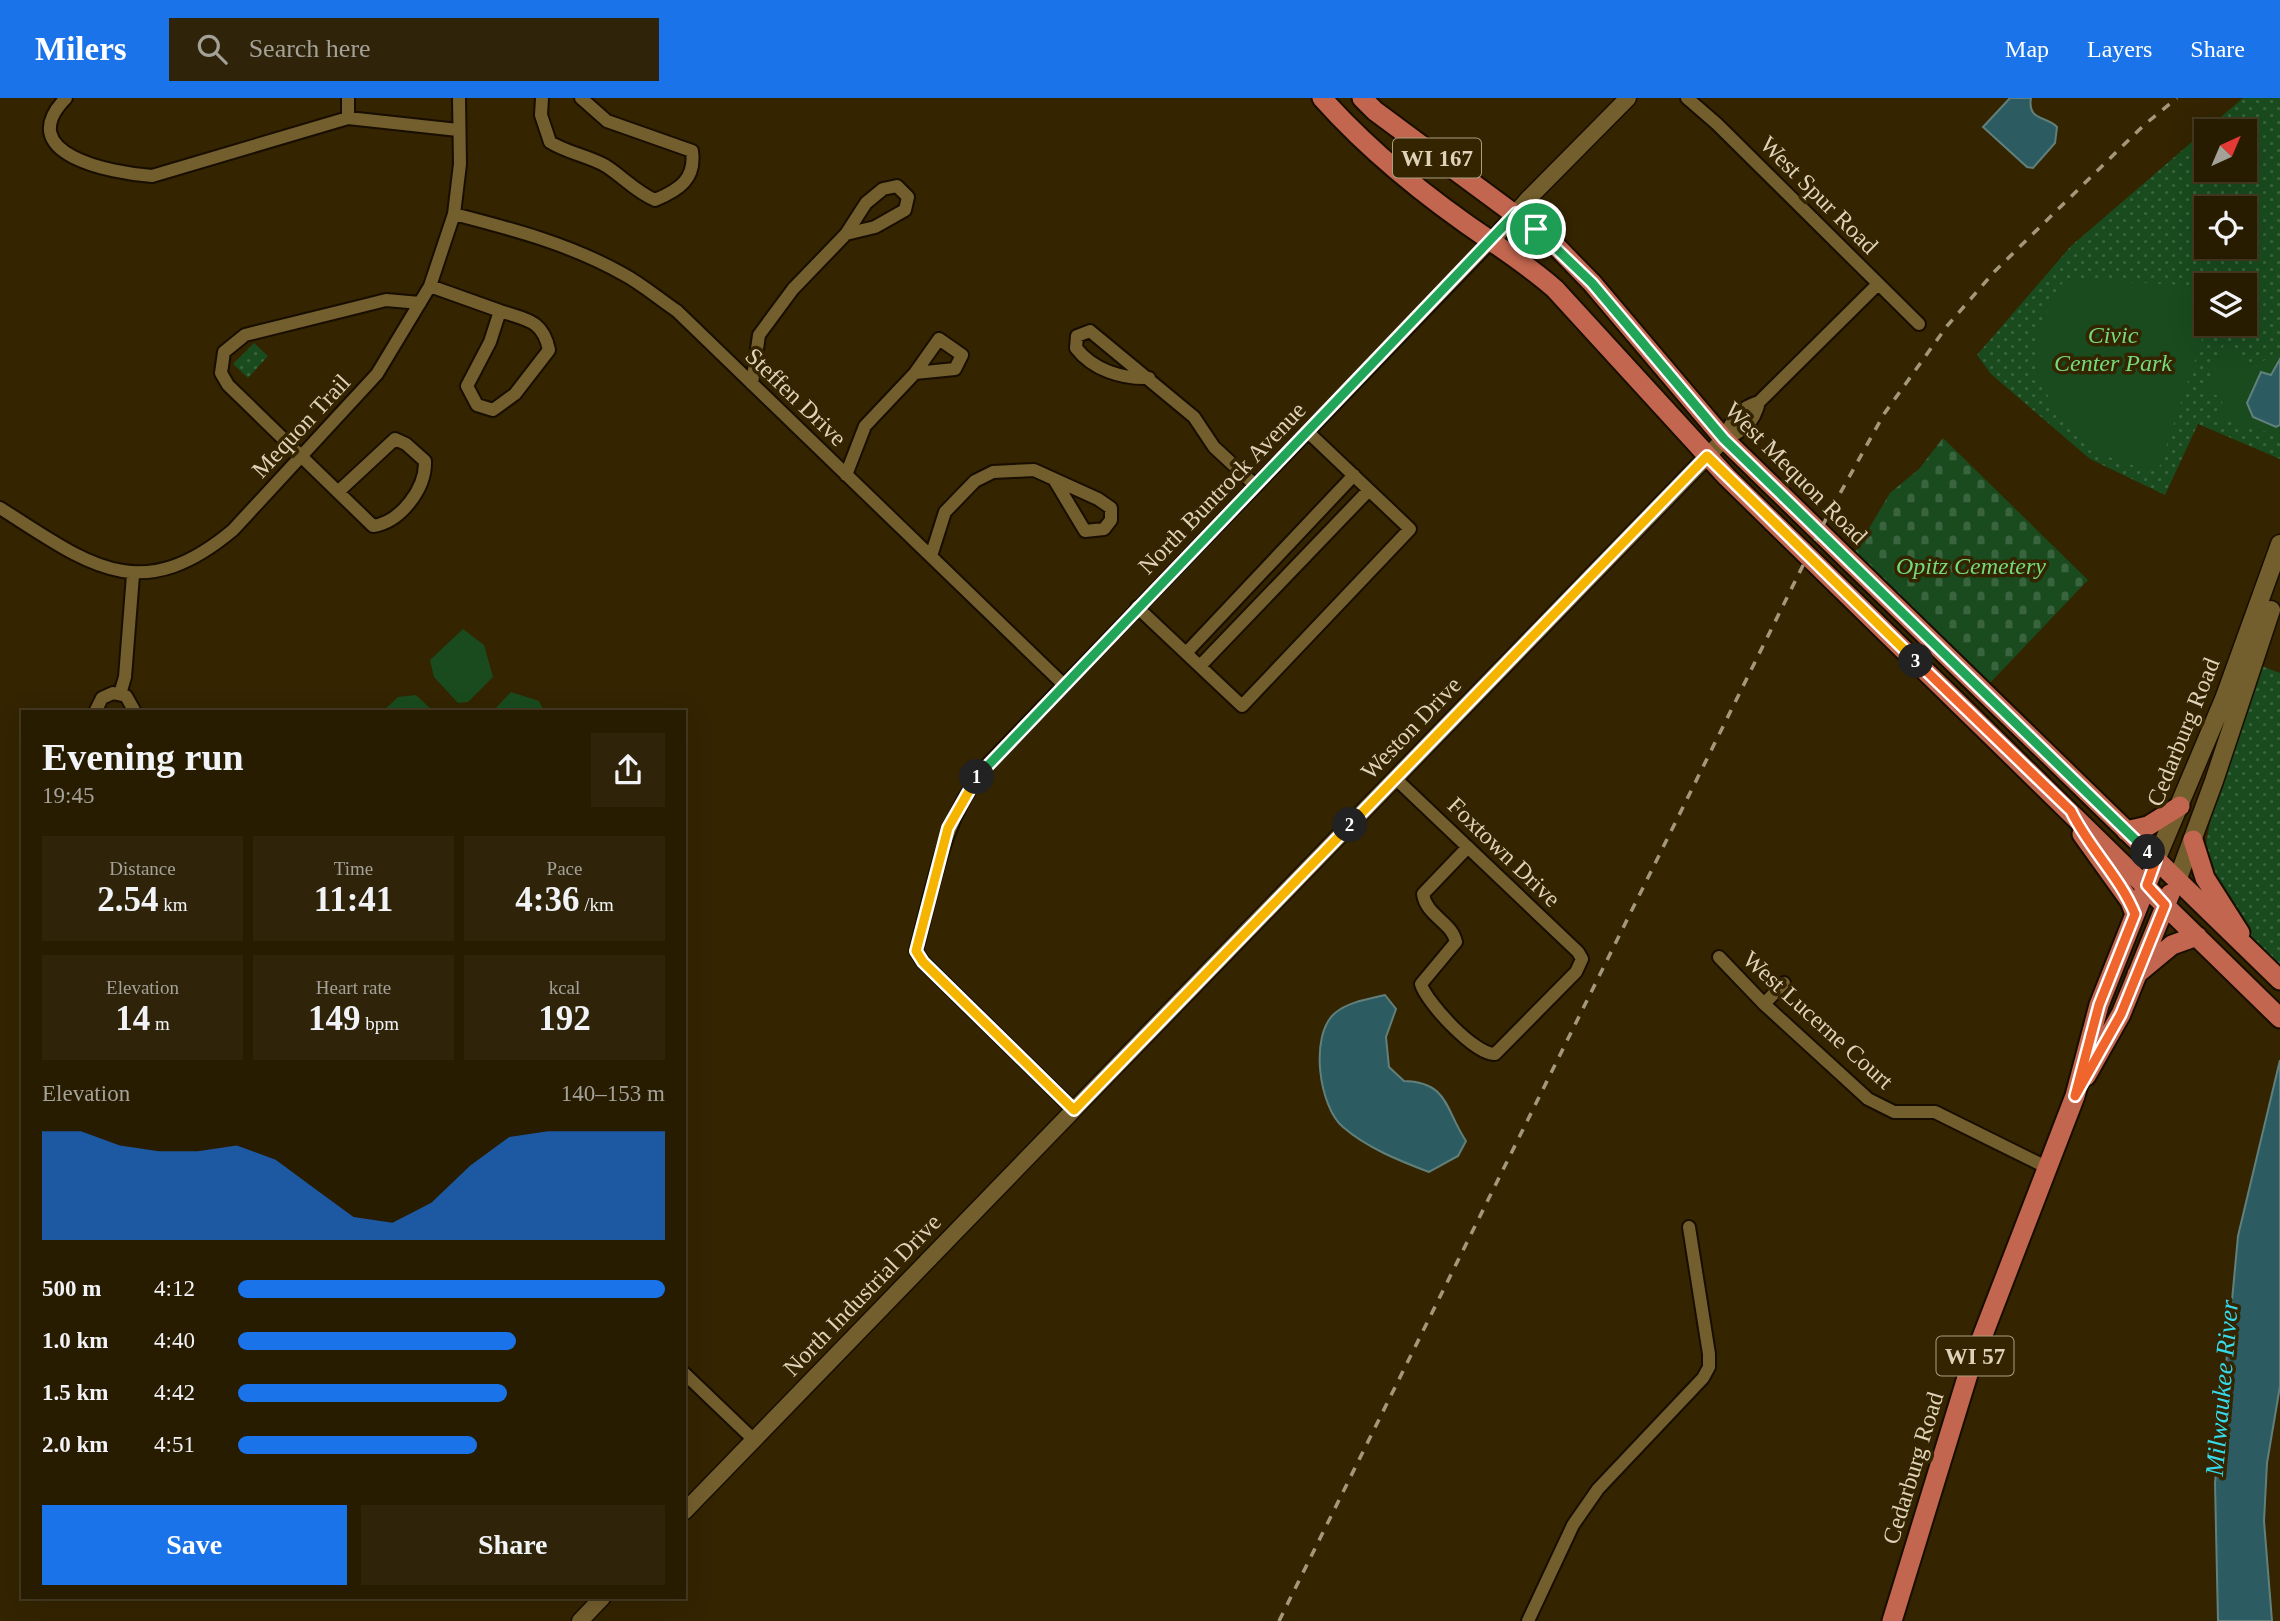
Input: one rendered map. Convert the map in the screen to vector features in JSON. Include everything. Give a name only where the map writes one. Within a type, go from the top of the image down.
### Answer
[{"type":"main road","name":"West Mequon Road","points":[[1322,98],[1376,152],[1491,242],[1524,261],[1588,322],[1707,456],[2067,808]]},
{"type":"main road","name":"West Mequon Road","points":[[1362,98],[1375,111],[1552,242],[1592,283],[1724,439],[2126,831],[2152,871],[2171,893],[2197,936],[2273,1011]]},
{"type":"main road","name":"Cedarburg Road","points":[[2075,1096],[2099,1005],[2256,617],[2280,544]]},
{"type":"main road","name":"Cedarburg Road","points":[[1892,1621],[1969,1371],[2075,1096],[2121,1014],[2193,840],[2280,580]]},
{"type":"main road","points":[[1923,668],[1941,649]]},
{"type":"main road","points":[[2126,831],[2148,826],[2180,806]]},
{"type":"main road","points":[[2067,808],[2090,813],[2152,871]]},
{"type":"main road","points":[[2067,808],[2082,834],[2130,901],[2135,914]]},
{"type":"main road","points":[[2193,840],[2205,878],[2253,955]]},
{"type":"main road","name":"West Mequon Road","points":[[2152,871],[2171,893],[2253,955],[2276,977]]},
{"type":"main road","points":[[2171,893],[2231,950],[2276,977]]},
{"type":"main road","points":[[2137,974],[2172,945],[2197,936]]},
{"type":"street","points":[[66,98],[49,121],[48,133],[54,143],[72,156],[105,169],[152,176],[348,118],[458,130]]},
{"type":"street","points":[[348,98],[348,118]]},
{"type":"street","name":"Mequon Trail","points":[[0,508],[82,559],[133,575],[183,564],[209,550],[233,530],[377,374],[430,286],[454,214],[460,164],[458,98]]},
{"type":"street","points":[[542,98],[541,115],[550,142],[567,152],[604,165],[641,194],[655,200],[674,192],[688,179],[693,164],[692,151],[607,121],[581,98]]},
{"type":"street","name":"North Buntrock Avenue","points":[[1074,1110],[923,962],[916,951],[948,828],[961,802],[985,767],[1063,684],[1628,98]]},
{"type":"street","name":"West Spur Road","points":[[1687,98],[1717,124],[1919,324]]},
{"type":"street","points":[[752,384],[759,335],[793,289],[846,234],[866,203],[883,190],[897,186],[908,197],[905,210],[875,227],[846,234]]},
{"type":"street","name":"Steffen Drive","points":[[454,214],[524,232],[573,250],[624,275],[677,311],[1063,684]]},
{"type":"street","points":[[1724,439],[1740,433],[1754,419],[1759,402],[1878,284]]},
{"type":"street","points":[[430,286],[500,311],[536,324],[546,334],[550,350],[515,394],[493,410],[477,405],[467,386],[490,342],[500,311]]},
{"type":"street","points":[[338,491],[395,439],[406,444],[425,461],[423,485],[384,524],[373,526],[228,386],[221,373],[221,363],[230,344],[245,335],[386,300],[420,303]]},
{"type":"street","points":[[1149,378],[1130,379],[1085,360],[1076,348],[1077,337],[1090,331],[1149,378],[1194,416],[1214,447],[1256,486]]},
{"type":"street","points":[[846,475],[865,426],[915,373]]},
{"type":"street","points":[[1137,607],[1242,706],[1410,529],[1308,432]]},
{"type":"street","name":"Weston Drive","points":[[1074,1110],[1724,439]]},
{"type":"street","points":[[931,555],[945,512],[975,481],[993,472],[1034,470],[1098,499],[1111,508],[1111,520],[1104,529],[1085,531],[1055,481]]},
{"type":"street","points":[[1186,653],[1354,475]]},
{"type":"street","points":[[1200,666],[1369,490]]},
{"type":"street","points":[[120,694],[126,666],[133,575]]},
{"type":"street","points":[[97,710],[102,698],[120,694],[131,701],[134,710]]},
{"type":"street","name":"Foxtown Drive","points":[[1395,778],[1468,847],[1571,945],[1582,959],[1576,972],[1495,1054],[1482,1052],[1426,999],[1422,979],[1456,942],[1452,932],[1427,907],[1423,894],[1468,847]]},
{"type":"street","name":"West Lucerne Court","points":[[1719,957],[1764,1004],[1868,1099],[1885,1109],[1935,1112],[2046,1167]]},
{"type":"street","points":[[1764,1004],[1784,983]]},
{"type":"street","name":"North Industrial Drive","points":[[686,1510],[1074,1110]]},
{"type":"street","points":[[1528,1621],[1573,1525],[1598,1489],[1703,1378],[1709,1367],[1689,1227]]},
{"type":"street","points":[[686,1375],[754,1440]]},
{"type":"street","points":[[580,1621],[601,1599]]},
{"type":"green space","name":"Civic Center Park","points":[[2243,98],[2280,98],[2280,459],[2198,424],[2165,495],[2090,459],[1991,374],[1977,355],[2071,246],[2194,140],[2194,182],[2258,182],[2258,119],[2219,119]]},
{"type":"green space","points":[[2065,279],[2194,286],[2194,336],[2203,336],[2159,468],[2141,467],[2106,455],[2077,434],[2054,406],[2035,365],[2039,329]]},
{"type":"green space","points":[[254,343],[268,356],[248,378],[233,364]]},
{"type":"green space","points":[[2224,345],[2240,350],[2237,358],[2256,367],[2280,348],[2280,433],[2276,435],[2219,417],[2223,398],[2204,390]]},
{"type":"green space","name":"Opitz Cemetery","points":[[1943,438],[2088,580],[1989,684],[1855,552],[1890,493],[1919,469]]},
{"type":"green space","points":[[463,629],[484,645],[493,677],[468,702],[458,703],[434,677],[430,660]]},
{"type":"green space","points":[[2257,664],[2280,673],[2280,966],[2243,927],[2203,858],[2214,803]]},
{"type":"green space","points":[[511,692],[539,701],[543,710],[494,710]]},
{"type":"green space","points":[[416,695],[432,710],[384,710],[398,697]]},
{"type":"water","points":[[2010,98],[2031,98],[2032,111],[2057,127],[2055,143],[2033,168],[2027,167],[1983,127]]},
{"type":"water","points":[[2280,359],[2280,425],[2276,427],[2253,417],[2247,403],[2261,372],[2271,375]]},
{"type":"water","points":[[1385,995],[1396,1009],[1386,1037],[1389,1067],[1404,1081],[1430,1086],[1438,1092],[1466,1141],[1458,1156],[1429,1172],[1384,1153],[1352,1135],[1335,1117],[1323,1088],[1320,1053],[1327,1023],[1335,1013],[1346,1006]]},
{"type":"water","name":"Milwaukee River","points":[[2280,1060],[2280,1386],[2267,1463],[2264,1521],[2272,1621],[2218,1621],[2215,1483],[2238,1236]]},
{"type":"railway","points":[[1279,1621],[1827,517],[1884,414],[1947,326],[1995,271],[2144,125],[2177,98]]},
{"type":"route","points":[[1516,213],[1536,229],[1592,283],[1724,439],[2156,860],[2147,885],[2165,905],[2121,1014],[2075,1096],[2099,1005],[2135,914],[2130,901],[2082,834],[2071,811],[1707,456],[1074,1110],[923,962],[916,951],[948,828],[972,783],[985,767],[1516,213]]}]
